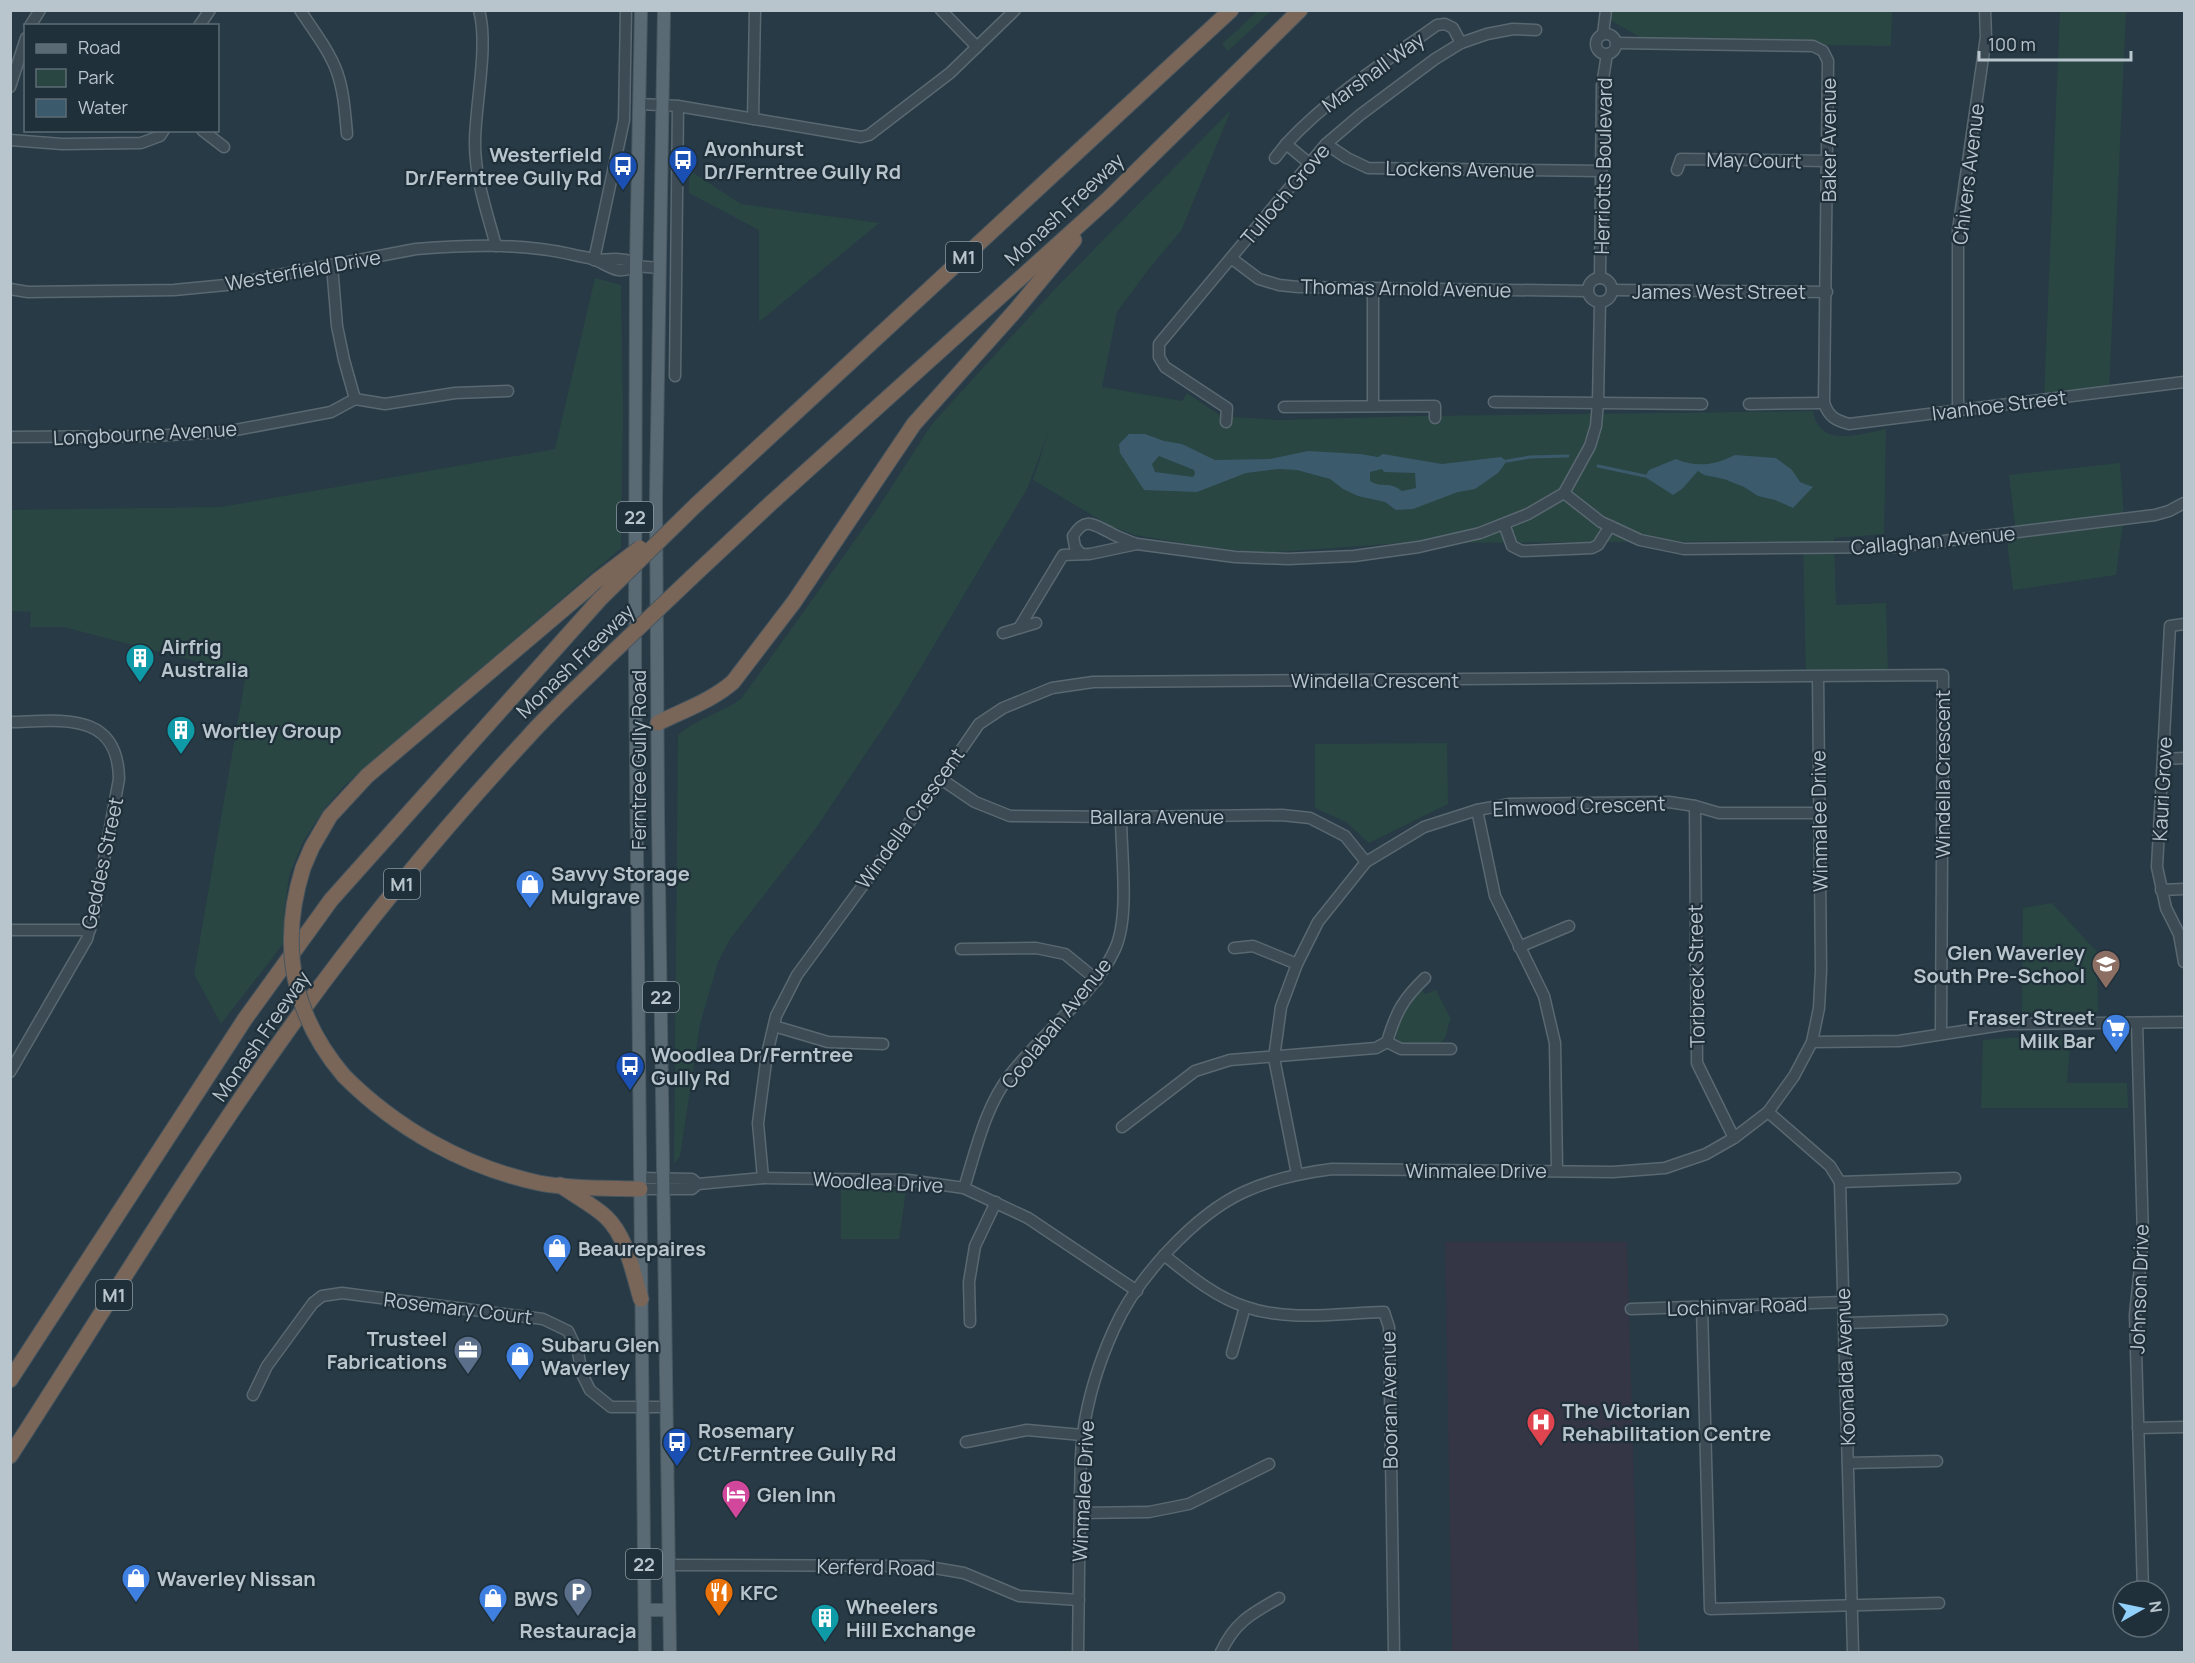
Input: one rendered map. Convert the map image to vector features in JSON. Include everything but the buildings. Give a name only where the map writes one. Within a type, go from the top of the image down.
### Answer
[{"type":"highway","name":"Monash Freeway","points":[[10,1380],[245,1019],[331,900],[600,599],[697,504],[1231,10]]},
{"type":"highway","name":"Monash Freeway","points":[[10,1456],[218,1133],[277,1046],[338,964],[449,825],[529,735],[770,504],[1107,200],[1300,10]]},
{"type":"highway","points":[[658,723],[703,702],[733,682],[794,602],[914,424],[1015,311],[1107,200]]},
{"type":"highway","points":[[640,1184],[560,1185],[524,1179],[455,1154],[387,1114],[344,1076],[327,1055],[309,1023],[293,971],[291,928],[294,899],[312,847],[330,816],[367,776],[598,580],[697,504]]},
{"type":"highway","points":[[560,1185],[607,1218],[624,1245],[641,1299]]},
{"type":"main road","name":"Ferntree Gully Road","points":[[641,10],[636,266],[635,671],[645,1653]]},
{"type":"main road","name":"Ferntree Gully Road","points":[[664,10],[656,498],[658,839],[670,1653]]},
{"type":"main road","points":[[645,1610],[669,1610]]},
{"type":"street","points":[[31,24],[39,10]]},
{"type":"street","points":[[201,24],[210,10]]},
{"type":"street","points":[[300,10],[337,71],[343,96],[347,134]]},
{"type":"street","points":[[479,10],[482,40],[475,142],[477,174],[496,246]]},
{"type":"street","points":[[594,260],[624,120],[626,10]]},
{"type":"street","points":[[753,119],[755,10]]},
{"type":"street","points":[[941,10],[977,47]]},
{"type":"street","points":[[640,104],[678,106],[849,137],[869,135],[950,73],[1015,10]]},
{"type":"street","points":[[1603,34],[1606,10]]},
{"type":"street","name":"Chivers Avenue","points":[[1958,411],[1958,230],[1986,38],[1985,10]]},
{"type":"street","name":"Marshall Way","points":[[1275,158],[1308,120],[1351,86],[1437,25],[1445,24],[1453,28],[1461,43]]},
{"type":"street","name":"Tulloch Grove","points":[[1226,422],[1227,408],[1165,367],[1159,357],[1159,344],[1326,144],[1435,59],[1461,43],[1487,34],[1513,29],[1536,30]]},
{"type":"street","points":[[1603,34],[1612,35],[1616,43],[1615,49],[1607,54],[1600,52],[1596,44],[1598,37],[1603,34]]},
{"type":"street","name":"Baker Avenue","points":[[1616,43],[1813,46],[1820,48],[1828,61],[1824,403]]},
{"type":"street","points":[[10,87],[24,44]]},
{"type":"street","name":"Herriotts Boulevard","points":[[1600,278],[1602,85],[1607,54]]},
{"type":"street","points":[[675,376],[678,106]]},
{"type":"street","points":[[10,140],[62,144],[141,143],[160,136],[163,132]]},
{"type":"street","points":[[205,132],[224,147]]},
{"type":"street","points":[[1286,144],[1309,163]]},
{"type":"street","name":"Lockens Avenue","points":[[1326,144],[1368,168],[1601,171]]},
{"type":"street","name":"May Court","points":[[1678,159],[1828,161]]},
{"type":"street","points":[[660,226],[677,208]]},
{"type":"street","name":"Westerfield Drive","points":[[10,289],[28,292],[174,290],[226,285],[416,249],[496,246],[544,249],[594,260],[620,271],[636,266],[659,268]]},
{"type":"street","name":"Thomas Arnold Avenue","points":[[1231,258],[1259,279],[1279,285],[1298,287],[1588,291]]},
{"type":"street","points":[[332,265],[337,326],[355,399],[385,404],[455,393],[508,391]]},
{"type":"street","points":[[1600,278],[1608,282],[1612,290],[1608,298],[1600,302],[1592,298],[1588,291],[1593,280],[1600,278]]},
{"type":"street","points":[[1373,288],[1373,406]]},
{"type":"street","name":"James West Street","points":[[1612,290],[1827,292]]},
{"type":"street","points":[[1019,628],[1072,536],[1084,524],[1092,523],[1137,544],[1235,557],[1288,559],[1354,556],[1419,547],[1480,532],[1528,514],[1564,493],[1590,446],[1596,426],[1598,402],[1600,302]]},
{"type":"street","name":"Ivanhoe Street","points":[[1824,403],[1828,413],[1836,420],[1849,424],[2184,382]]},
{"type":"street","name":"Longbourne Avenue","points":[[10,437],[151,436],[225,432],[332,412],[355,399]]},
{"type":"street","points":[[1494,402],[1702,404]]},
{"type":"street","points":[[1749,404],[1824,403]]},
{"type":"street","points":[[1284,407],[1435,406],[1435,418]]},
{"type":"street","name":"Callaghan Avenue","points":[[1564,493],[1601,522],[1640,540],[1684,549],[1895,547],[2154,514],[2169,511],[2184,503]]},
{"type":"street","points":[[1504,524],[1512,546],[1522,550],[1592,548],[1598,545],[1610,526]]},
{"type":"street","points":[[1072,536],[1080,553]]},
{"type":"street","points":[[1063,555],[1090,554],[1137,544]]},
{"type":"street","points":[[1002,633],[1036,623]]},
{"type":"street","name":"Kauri Grove","points":[[2184,624],[2170,626],[2157,867],[2166,908],[2179,934],[2184,962]]},
{"type":"street","name":"Windella Crescent","points":[[763,1178],[758,1137],[758,1107],[779,1008],[797,975],[941,779],[978,724],[1003,708],[1052,688],[1093,682],[1942,675],[1941,1034]]},
{"type":"street","name":"Winmalee Drive","points":[[1078,1653],[1082,1435],[1092,1388],[1115,1327],[1137,1291],[1164,1255],[1197,1222],[1219,1206],[1265,1183],[1332,1168],[1613,1172],[1665,1168],[1706,1154],[1734,1138],[1768,1112],[1794,1076],[1812,1042],[1819,1008],[1821,970],[1818,677]]},
{"type":"street","name":"Geddes Street","points":[[10,722],[72,721],[87,724],[99,732],[110,744],[119,763],[119,780],[90,930],[81,952],[10,1072]]},
{"type":"street","points":[[2164,759],[2184,758]]},
{"type":"street","name":"Ballara Avenue","points":[[941,779],[975,802],[1010,816],[1282,815],[1310,818],[1344,836],[1366,862]]},
{"type":"street","name":"Elmwood Crescent","points":[[1297,1174],[1274,1058],[1281,1007],[1297,964],[1318,922],[1366,862],[1424,828],[1476,810],[1510,804],[1669,802],[1719,813],[1819,813]]},
{"type":"street","name":"Torbreck Street","points":[[1695,806],[1697,1063],[1734,1138]]},
{"type":"street","points":[[1476,810],[1495,896],[1544,996],[1555,1043],[1557,1170]]},
{"type":"street","name":"Coolabah Avenue","points":[[964,1188],[989,1110],[1008,1077],[1026,1054],[1097,980],[1116,948],[1123,918],[1121,817]]},
{"type":"street","points":[[2161,890],[2184,889]]},
{"type":"street","points":[[1520,947],[1569,926]]},
{"type":"street","points":[[10,930],[90,930]]},
{"type":"street","points":[[1234,948],[1253,946],[1297,964]]},
{"type":"street","points":[[961,949],[1036,948],[1065,954],[1097,980]]},
{"type":"street","points":[[1122,1127],[1195,1071],[1230,1060],[1376,1048],[1387,1042],[1394,1019],[1407,995],[1425,978]]},
{"type":"street","points":[[1812,1042],[1872,1043],[2008,1024],[2184,1022]]},
{"type":"street","name":"Johnson Drive","points":[[2137,1023],[2143,1238],[2135,1315],[2143,1579]]},
{"type":"street","points":[[774,1026],[828,1042],[883,1044]]},
{"type":"street","points":[[1387,1042],[1401,1049],[1451,1049]]},
{"type":"street","points":[[1768,1112],[1830,1166],[1840,1182],[1955,1178]]},
{"type":"street","name":"Woodlea Drive","points":[[640,1184],[664,1184],[692,1189],[698,1184],[763,1178],[908,1180],[964,1188],[1028,1218],[1137,1291]]},
{"type":"street","name":"Koonalda Avenue","points":[[1840,1182],[1853,1653]]},
{"type":"street","points":[[970,1322],[969,1282],[975,1246],[996,1202]]},
{"type":"street","name":"Booran Avenue","points":[[1164,1255],[1203,1286],[1245,1307],[1300,1315],[1384,1312],[1389,1327],[1394,1653]]},
{"type":"street","name":"Rosemary Court","points":[[253,1395],[267,1365],[313,1303],[322,1296],[342,1293],[543,1319],[568,1332],[578,1352],[582,1374],[590,1390],[611,1407],[666,1407]]},
{"type":"street","name":"Lochinvar Road","points":[[1631,1309],[1843,1302]]},
{"type":"street","points":[[1232,1353],[1245,1307]]},
{"type":"street","points":[[1702,1307],[1710,1609],[1939,1603]]},
{"type":"street","points":[[1844,1323],[1942,1320]]},
{"type":"street","points":[[2138,1428],[2184,1427]]},
{"type":"street","points":[[966,1442],[1027,1430],[1082,1435]]},
{"type":"street","points":[[1848,1463],[1937,1461]]},
{"type":"street","points":[[1080,1513],[1149,1512],[1189,1504],[1269,1464]]},
{"type":"street","name":"Kerferd Road","points":[[669,1565],[923,1566],[964,1573],[1019,1596],[1079,1600]]},
{"type":"street","points":[[1221,1653],[1229,1634],[1250,1615],[1280,1598]]},
{"type":"shaded area","name":"The Victorian Rehabilitation Centre","points":[[1445,1242],[1627,1242],[1639,1652],[1452,1652]]},
{"type":"green space","points":[[1259,10],[1271,11],[1228,51],[1222,44]]},
{"type":"green space","points":[[1606,10],[1892,11],[1891,46],[1650,43],[1605,17]]},
{"type":"green space","points":[[2060,11],[2126,11],[2109,391],[2044,399]]},
{"type":"green space","points":[[1231,110],[1181,231],[1117,312],[1102,387],[1182,401],[1187,393],[1221,416],[1279,420],[1813,411],[1817,423],[1824,431],[1832,435],[1853,436],[1886,429],[1884,534],[1834,538],[1836,605],[1886,603],[1888,675],[1806,678],[1803,541],[1403,543],[1263,553],[1200,546],[1135,535],[1112,527],[1033,480],[1049,431],[1027,489],[899,704],[816,828],[730,939],[718,962],[700,1024],[680,1156],[674,1164],[678,735],[741,699],[878,508],[932,424],[1055,289]]},
{"type":"green space","points":[[689,170],[741,204],[879,223],[759,322],[759,230],[689,193]]},
{"type":"green space","points":[[595,278],[621,285],[623,413],[621,548],[345,785],[325,808],[303,842],[289,876],[283,944],[221,1024],[194,974],[246,674],[63,627],[30,627],[31,612],[11,611],[10,510],[221,507],[555,449]]},
{"type":"green space","points":[[2120,463],[2124,515],[2116,575],[2013,590],[2006,533],[2016,532],[2009,475]]},
{"type":"green space","points":[[1447,743],[1448,804],[1369,843],[1346,822],[1315,808],[1315,744]]},
{"type":"green space","points":[[2052,903],[2097,952],[2098,1012],[2022,1013],[2023,908]]},
{"type":"green space","points":[[1436,990],[1451,1019],[1444,1039],[1429,1045],[1396,1042],[1400,1021],[1418,991],[1423,991],[1425,994]]},
{"type":"green space","points":[[2071,1035],[2067,1083],[2127,1083],[2128,1108],[1981,1108],[1983,1040]]},
{"type":"green space","points":[[841,1190],[906,1191],[899,1239],[841,1239]]},
{"type":"water","points":[[1129,434],[1145,434],[1164,441],[1182,444],[1215,460],[1270,459],[1308,451],[1378,457],[1383,454],[1442,464],[1501,457],[1507,461],[1498,473],[1475,489],[1458,492],[1413,509],[1396,510],[1385,502],[1358,496],[1343,489],[1330,479],[1297,470],[1279,469],[1246,473],[1197,492],[1144,490],[1120,453],[1119,444]],"holes":[[[1159,456],[1194,470],[1195,474],[1193,477],[1155,472],[1152,464]],[[1382,469],[1384,472],[1415,473],[1416,488],[1402,491],[1393,486],[1370,481],[1370,472]]]},
{"type":"water","points":[[1735,455],[1776,458],[1792,470],[1800,482],[1813,487],[1793,508],[1758,496],[1724,479],[1704,475],[1698,471],[1682,489],[1673,495],[1645,477],[1649,470],[1676,459],[1691,464],[1706,464]]},
{"type":"waterway","points":[[1507,461],[1530,457],[1568,456]]},
{"type":"waterway","points":[[1598,466],[1645,476]]},
{"type":"place","name":"Avonhurst Dr/Ferntree Gully Rd","points":[[683,186]]},
{"type":"place","name":"Westerfield Dr/Ferntree Gully Rd","points":[[623,192]]},
{"type":"place","name":"Airfrig Australia","points":[[140,684]]},
{"type":"place","name":"Wortley Group","points":[[181,756]]},
{"type":"place","name":"Savvy Storage Mulgrave","points":[[530,910]]},
{"type":"place","name":"Glen Waverley South Pre-School","points":[[2106,990]]},
{"type":"place","name":"Fraser Street Milk Bar","points":[[2116,1054]]},
{"type":"place","name":"Woodlea Dr/Ferntree Gully Rd","points":[[630,1092]]},
{"type":"place","name":"Beaurepaires","points":[[557,1274]]},
{"type":"place","name":"Trusteel Fabrications","points":[[468,1376]]},
{"type":"place","name":"Subaru Glen Waverley","points":[[520,1382]]},
{"type":"place","name":"The Victorian Rehabilitation Centre","points":[[1541,1448]]},
{"type":"place","name":"Rosemary Ct/Ferntree Gully Rd","points":[[677,1468]]},
{"type":"place","name":"Glen Inn","points":[[736,1520]]},
{"type":"place","name":"Waverley Nissan","points":[[136,1604]]},
{"type":"place","name":"Restauracja","points":[[578,1618]]},
{"type":"place","name":"KFC","points":[[719,1618]]},
{"type":"place","name":"BWS","points":[[493,1624]]},
{"type":"place","name":"Wheelers Hill Exchange","points":[[825,1644]]}]
